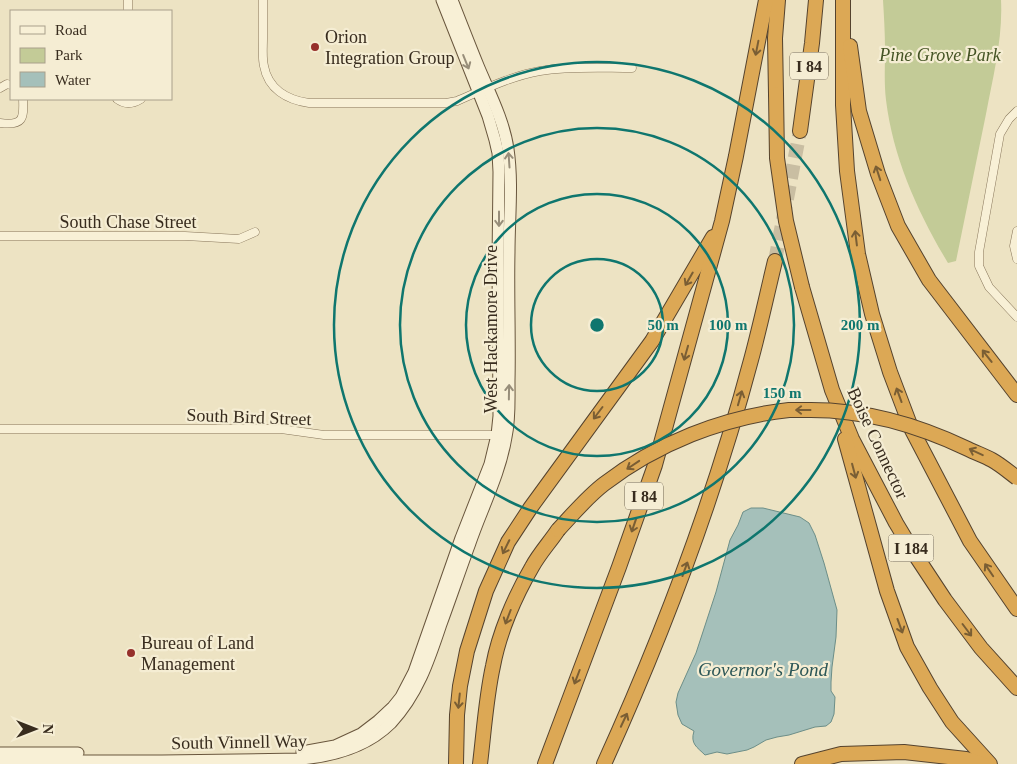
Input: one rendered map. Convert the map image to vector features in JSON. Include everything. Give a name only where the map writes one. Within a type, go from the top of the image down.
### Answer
[{"type":"highway","name":"I 84","points":[[545,764],[655,465],[722,222],[766,0]]},
{"type":"highway","name":"Boise Connector","points":[[778,0],[775,38],[778,158],[786,221],[802,287],[832,390],[852,439],[896,524],[914,553],[945,600],[981,648],[1017,688]]},
{"type":"highway","name":"I 84","points":[[800,131],[816,0]]},
{"type":"highway","points":[[843,0],[860,111],[878,174],[898,226],[929,280],[1017,394]]},
{"type":"highway","name":"Boise Connector","points":[[843,0],[843,106],[847,171],[858,254],[872,314],[890,372],[912,430],[970,542],[1017,609]]},
{"type":"highway","points":[[456,764],[457,715],[460,686],[467,652],[486,591],[508,542],[536,500],[652,341],[722,222]]},
{"type":"highway","points":[[604,764],[652,655],[698,534],[751,360],[775,261]]},
{"type":"highway","points":[[832,390],[887,591],[907,647],[952,722],[990,764]]},
{"type":"highway","points":[[480,764],[493,664],[515,600],[532,566],[558,530],[582,504],[603,484],[646,456],[710,428],[747,417],[790,410],[830,410],[870,416],[917,428],[948,439],[992,460],[1017,478]]},
{"type":"highway","points":[[802,764],[841,754],[904,752],[966,760],[982,764]]},
{"type":"street","points":[[263,0],[263,57],[267,77],[280,93],[294,100],[309,103],[446,103],[457,101],[523,76],[555,69],[632,68]]},
{"type":"street","name":"West Hackamore Drive","points":[[442,0],[505,135],[510,174],[510,338],[507,434],[503,452],[466,540]]},
{"type":"street","name":"West Hackamore Drive","points":[[426,654],[466,540],[490,464],[497,435],[499,416],[499,162],[483,90],[452,0]]},
{"type":"street","points":[[0,123],[11,124],[20,121],[24,114],[23,100]]},
{"type":"street","points":[[119,100],[130,104],[139,100]]},
{"type":"street","points":[[1017,111],[1009,119],[1000,134],[979,252],[979,266],[990,287],[1017,317]]},
{"type":"street","points":[[1017,231],[1014,246],[1017,260]]},
{"type":"street","name":"South Chase Street","points":[[0,236],[239,238],[255,232]]},
{"type":"street","name":"South Bird Street","points":[[0,429],[281,429],[324,435],[497,435]]},
{"type":"street","name":"South Vinnell Way","points":[[0,761],[162,761],[306,752],[334,746],[361,734],[374,725],[393,707],[402,697],[414,672],[426,654]]},
{"type":"street","name":"South Vinnell Way","points":[[0,753],[246,756]]},
{"type":"green space","name":"Pine Grove Park","points":[[883,0],[1001,0],[997,57],[956,261],[948,263],[927,225],[908,185],[894,143],[885,94]]},
{"type":"water","name":"Governor's Pond","points":[[751,508],[763,508],[800,517],[809,523],[815,535],[837,610],[831,682],[831,691],[835,697],[834,714],[831,722],[826,726],[815,727],[766,740],[747,750],[727,754],[717,752],[705,755],[694,742],[694,731],[682,724],[676,702],[678,693],[696,653],[716,592],[730,540],[743,512]]},
{"type":"tunnel","points":[[775,261],[800,131]]},
{"type":"place","name":"Orion Integration Group","points":[[315,47]]},
{"type":"place","name":"Bureau of Land Management","points":[[131,653]]}]
